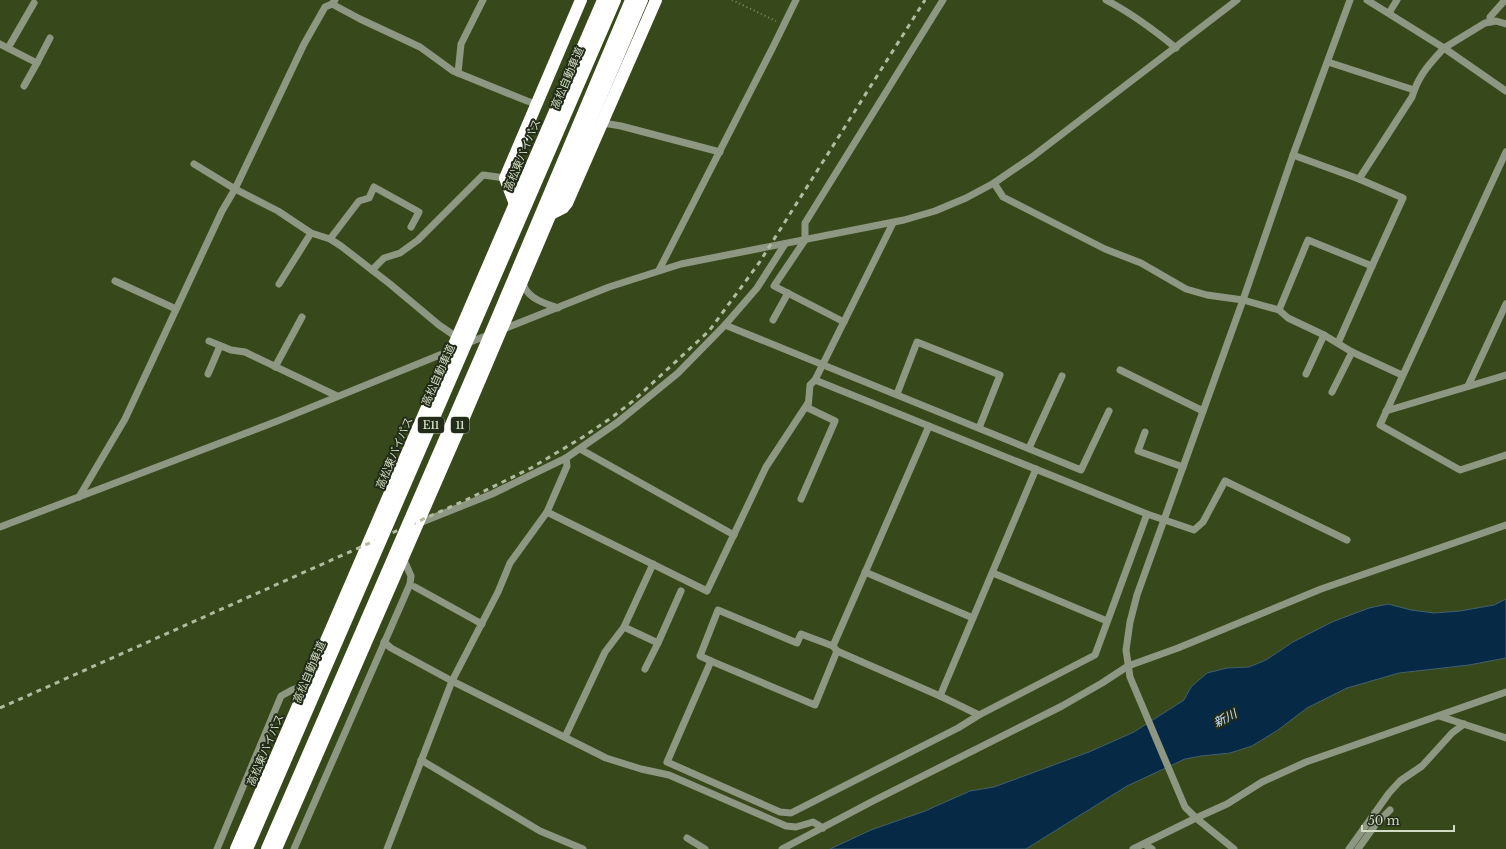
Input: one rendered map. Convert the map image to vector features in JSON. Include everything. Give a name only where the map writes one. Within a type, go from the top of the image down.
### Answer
[{"type":"highway","points":[[515,204],[505,178],[581,0]]},
{"type":"highway","name":"高松東バイパス","points":[[236,849],[603,0]]},
{"type":"highway","name":"高松自動車道","points":[[247,849],[615,0]]},
{"type":"highway","name":"E11","points":[[267,849],[484,349],[631,0]]},
{"type":"highway","name":"11","points":[[276,849],[403,558],[642,0]]},
{"type":"highway","points":[[550,214],[563,208],[567,203],[656,0]]},
{"type":"street","points":[[321,0],[332,3],[360,19],[420,48],[458,73],[537,104]]},
{"type":"street","points":[[458,73],[462,44],[483,0]]},
{"type":"street","points":[[659,270],[796,0]]},
{"type":"street","points":[[844,322],[774,286],[805,240],[805,223],[943,0]]},
{"type":"street","points":[[1106,0],[1120,3],[1176,48]]},
{"type":"street","points":[[0,527],[280,420],[609,287],[681,264],[893,223],[934,211],[966,198],[994,183],[1032,157],[1237,0]]},
{"type":"street","points":[[1234,849],[1185,807],[1130,676],[1126,650],[1137,595],[1243,300],[1293,155],[1350,0]]},
{"type":"street","points":[[1368,0],[1444,48],[1506,91]]},
{"type":"street","points":[[1389,13],[1397,0]]},
{"type":"street","points":[[1490,22],[1490,17],[1505,0]]},
{"type":"street","points":[[8,48],[34,3]]},
{"type":"street","points":[[79,497],[125,419],[222,211],[235,190],[304,44],[325,7],[332,3]]},
{"type":"street","points":[[1359,179],[1412,97],[1422,73],[1444,48],[1485,23],[1496,21],[1506,24]]},
{"type":"street","points":[[24,86],[50,38]]},
{"type":"street","points":[[0,44],[37,63]]},
{"type":"street","points":[[1328,62],[1414,90]]},
{"type":"street","points":[[603,123],[621,126],[720,152]]},
{"type":"street","points":[[1506,152],[1380,425],[1460,470],[1506,455]]},
{"type":"street","points":[[1293,155],[1359,179],[1403,198],[1338,343]]},
{"type":"street","points":[[194,164],[235,190],[278,212],[311,233],[330,239],[372,270],[439,325],[458,338]]},
{"type":"street","points":[[372,270],[384,258],[400,253],[418,240],[483,176],[505,178]]},
{"type":"street","points":[[994,183],[1003,197],[1105,249],[1141,263],[1186,289],[1243,300],[1279,310],[1288,318],[1324,335],[1352,352],[1402,375]]},
{"type":"street","points":[[330,239],[359,201],[369,198],[374,187],[419,212],[411,227]]},
{"type":"street","points":[[801,499],[834,421],[808,408],[810,385],[816,380],[893,223]]},
{"type":"street","points":[[278,284],[311,233]]},
{"type":"street","points":[[1279,310],[1308,240],[1372,266]]},
{"type":"street","points":[[417,524],[492,494],[566,458],[618,422],[672,378],[725,325],[757,288],[785,244]]},
{"type":"street","points":[[523,277],[523,285],[533,298],[558,308]]},
{"type":"street","points":[[115,281],[176,309]]},
{"type":"street","points":[[773,320],[788,293]]},
{"type":"street","points":[[1468,386],[1506,304]]},
{"type":"street","points":[[275,367],[302,317]]},
{"type":"street","points":[[725,325],[1081,470],[1109,411]]},
{"type":"street","points":[[1306,374],[1324,335]]},
{"type":"street","points":[[209,341],[231,350],[245,352],[337,396]]},
{"type":"street","points":[[897,394],[918,342],[1000,375],[979,428]]},
{"type":"street","points":[[208,374],[220,346]]},
{"type":"street","points":[[1332,392],[1352,352]]},
{"type":"street","points":[[1120,370],[1203,411]]},
{"type":"street","points":[[1386,411],[1506,375]]},
{"type":"street","points":[[1029,448],[1062,376]]},
{"type":"street","points":[[816,380],[1147,514],[1163,523],[1194,530],[1203,522],[1226,481],[1347,540]]},
{"type":"street","points":[[547,512],[707,591],[766,467],[808,403]]},
{"type":"street","points":[[929,426],[865,572],[835,648],[816,705],[700,656],[718,610],[797,643],[801,634],[835,648],[979,715]]},
{"type":"street","points":[[1145,432],[1138,451],[1183,467]]},
{"type":"street","points":[[580,449],[734,535]]},
{"type":"street","points":[[387,849],[452,681],[498,592],[510,563],[547,512],[567,466],[566,458]]},
{"type":"street","points":[[940,696],[1036,469]]},
{"type":"street","points":[[711,660],[667,762],[780,812],[791,813],[958,728],[979,715],[1095,655],[1147,514]]},
{"type":"street","points":[[782,849],[1062,706],[1128,666],[1178,648],[1321,589],[1506,525]]},
{"type":"street","points":[[294,849],[410,584],[412,576],[403,558]]},
{"type":"street","points":[[565,737],[605,652],[624,627],[653,564]]},
{"type":"street","points":[[865,572],[973,618]]},
{"type":"street","points":[[993,573],[1108,621]]},
{"type":"street","points":[[415,587],[482,624]]},
{"type":"street","points":[[645,669],[682,591]]},
{"type":"street","points":[[624,627],[658,642]]},
{"type":"street","points":[[384,642],[391,648],[452,681],[606,758],[669,775],[786,826],[796,827],[814,822],[823,828]]},
{"type":"street","points":[[217,849],[281,696],[292,690],[307,686]]},
{"type":"street","points":[[1133,849],[1227,804],[1262,782],[1306,762],[1506,692]]},
{"type":"street","points":[[1439,716],[1506,738]]},
{"type":"street","points":[[1349,849],[1389,793],[1400,781],[1422,766],[1452,733],[1464,724]]},
{"type":"street","points":[[421,760],[540,830],[583,849]]},
{"type":"street","points":[[1358,849],[1376,824],[1390,810]]},
{"type":"street","points":[[687,838],[705,849]]},
{"type":"street","points":[[1144,844],[1152,849]]},
{"type":"path","points":[[732,0],[784,25]]},
{"type":"water","name":"新川","points":[[1506,599],[1506,658],[1469,665],[1399,673],[1347,688],[1307,708],[1278,730],[1252,746],[1230,753],[1185,759],[1127,786],[1026,849],[830,849],[871,830],[925,811],[970,791],[994,787],[1089,752],[1134,732],[1184,700],[1191,687],[1207,673],[1227,668],[1249,667],[1266,660],[1293,642],[1332,622],[1369,608],[1388,604],[1411,610],[1434,613],[1460,611],[1494,605]]},
{"type":"railway","points":[[0,708],[466,500],[531,468],[583,437],[611,418],[633,401],[709,331],[759,263],[925,0]]}]
